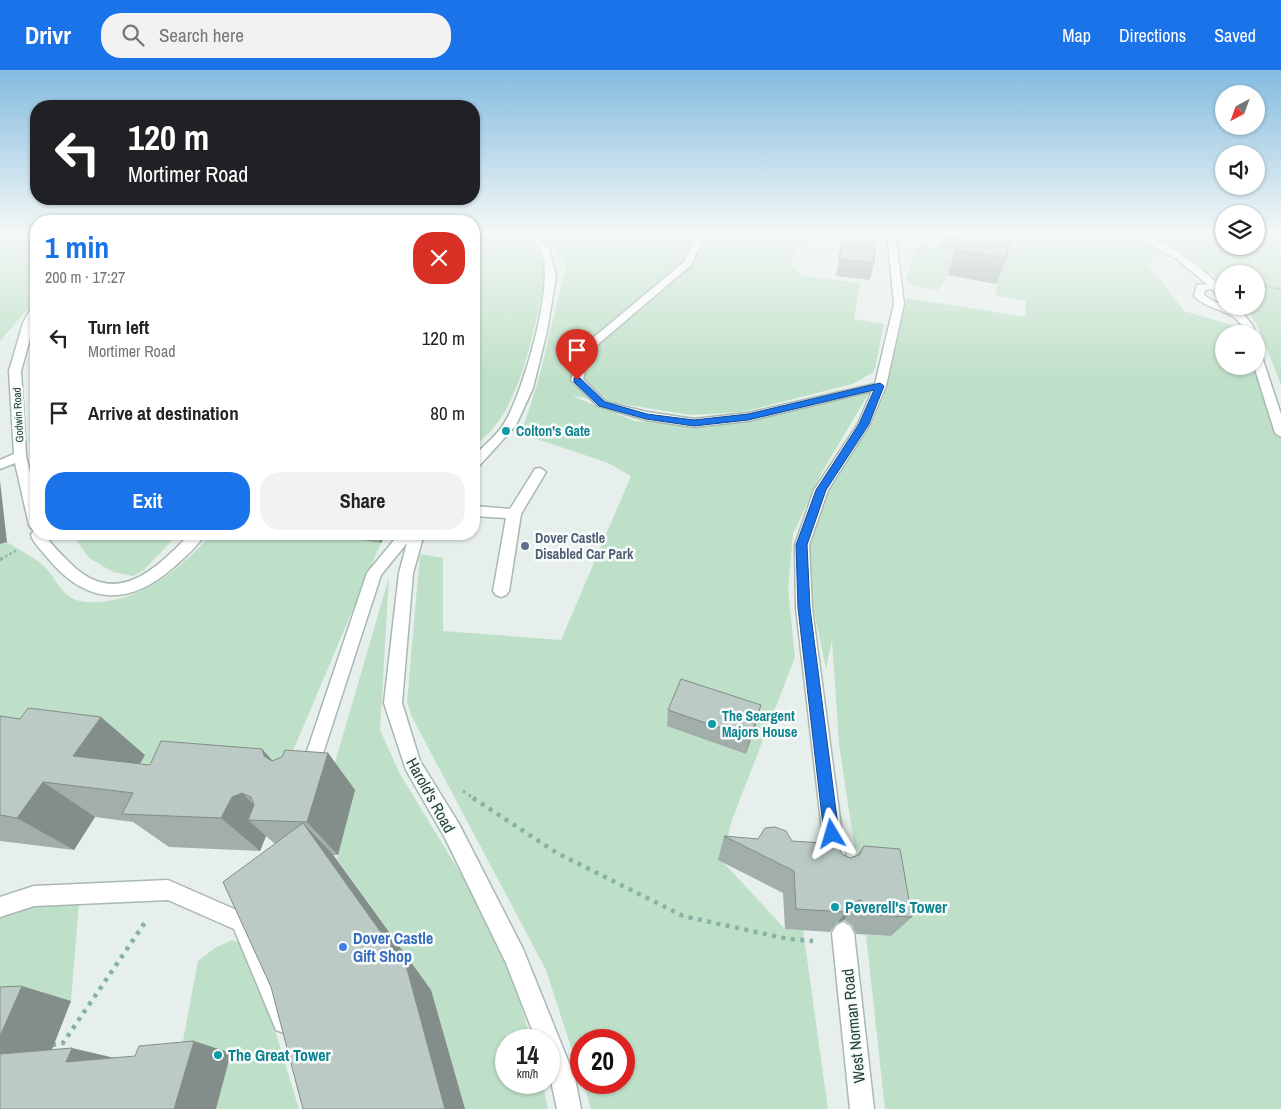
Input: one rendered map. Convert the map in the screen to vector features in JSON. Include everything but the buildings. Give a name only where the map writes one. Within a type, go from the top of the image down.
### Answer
[{"type":"lane","points":[[480,457],[510,425],[527,388],[542,331],[550,280]]},
{"type":"lane","points":[[667,280],[585,350],[577,380],[602,404],[646,416],[694,423],[748,417],[880,386]]},
{"type":"lane","points":[[836,869],[805,617],[802,545],[821,490],[864,424],[880,386],[899,304],[896,280]]},
{"type":"lane","points":[[1210,280],[1215,286]]},
{"type":"lane","points":[[1215,286],[1200,288],[1199,296],[1215,307]]},
{"type":"lane","points":[[1238,315],[1247,325]]},
{"type":"lane","name":"Godwin Road","points":[[30,319],[15,371],[20,456],[30,498]]},
{"type":"lane","points":[[1263,375],[1281,433]]},
{"type":"lane","points":[[0,465],[20,456]]},
{"type":"lane","points":[[501,591],[514,514],[540,472]]},
{"type":"lane","points":[[480,511],[514,514]]},
{"type":"lane","points":[[42,540],[76,577],[104,592],[140,585],[168,566],[192,540]]},
{"type":"lane","points":[[305,786],[374,573],[402,540]]},
{"type":"lane","name":"Harold's Road","points":[[415,540],[406,573],[393,703],[412,764],[452,831],[515,956],[543,1029]]},
{"type":"lane","points":[[0,906],[34,896],[168,890],[245,914],[291,1040]]},
{"type":"lane","name":"West Norman Road","points":[[843,938],[862,1109]]},
{"type":"lane","name":"Harold's Road","points":[[560,1071],[569,1109]]},
{"type":"path","points":[[1265,286],[1281,289]]},
{"type":"path","points":[[459,788],[558,853],[683,916],[788,940],[843,938]]},
{"type":"path","points":[[46,1046],[63,1043],[168,890]]},
{"type":"green space","points":[[0,280],[30,280],[30,306],[0,341]]},
{"type":"green space","points":[[480,280],[544,280],[525,363],[513,396],[495,426],[480,442]]},
{"type":"green space","points":[[563,280],[840,280],[860,283],[854,319],[884,324],[875,368],[872,373],[852,384],[742,412],[690,415],[572,396],[635,421],[692,427],[746,421],[870,391],[822,472],[793,534],[788,590],[795,657],[732,820],[721,860],[785,929],[803,930],[828,1109],[591,1109],[586,1094],[635,1094],[635,1029],[570,1029],[570,1044],[546,970],[412,717],[407,702],[420,554],[443,558],[443,631],[561,640],[631,476],[608,463],[519,433],[523,428],[539,378]]},
{"type":"green space","points":[[907,280],[944,280],[938,290],[912,285]]},
{"type":"green space","points":[[997,280],[1161,280],[1184,311],[1232,325],[1215,325],[1215,375],[1259,375],[1281,433],[1281,1109],[885,1109],[866,935],[891,936],[858,871],[839,744],[832,640],[826,669],[808,582],[809,550],[827,491],[872,424],[887,388],[907,298],[1025,317],[1026,301],[995,295]]},
{"type":"green space","points":[[1265,280],[1281,280],[1281,385],[1265,345],[1265,325],[1257,325],[1251,315],[1265,315]]},
{"type":"green space","points":[[76,540],[172,540],[144,570],[133,576],[113,572],[89,558]]},
{"type":"green space","points":[[206,540],[369,540],[381,543],[279,784],[122,793],[145,755],[0,749],[0,544],[7,542],[39,562],[73,599],[89,602],[117,599],[133,594],[162,579],[188,558]]},
{"type":"green space","points":[[389,577],[380,730],[400,774],[476,899],[513,978],[528,1029],[495,1029],[495,1094],[545,1094],[548,1109],[465,1109],[431,990],[337,859],[355,790],[334,766]]},
{"type":"green space","points":[[36,902],[79,902],[71,1001],[24,1040],[0,1071],[0,915]]},
{"type":"green space","points":[[232,940],[239,943],[266,1001],[299,1109],[216,1109],[231,1053],[180,1057],[198,961],[215,948]]},
{"type":"place","name":"Colton's Gate","points":[[506,431]]},
{"type":"place","name":"Dover Castle Disabled Car Park","points":[[525,546]]},
{"type":"place","name":"The Seargent Majors House","points":[[712,724]]},
{"type":"place","name":"Peverell's Tower","points":[[835,907]]},
{"type":"place","name":"Dover Castle Gift Shop","points":[[343,947]]},
{"type":"place","name":"The Great Tower","points":[[218,1055]]},
{"type":"route","points":[[577,380],[602,404],[646,416],[694,423],[748,417],[880,386],[864,424],[821,490],[802,545],[804,608],[832,834]]}]
